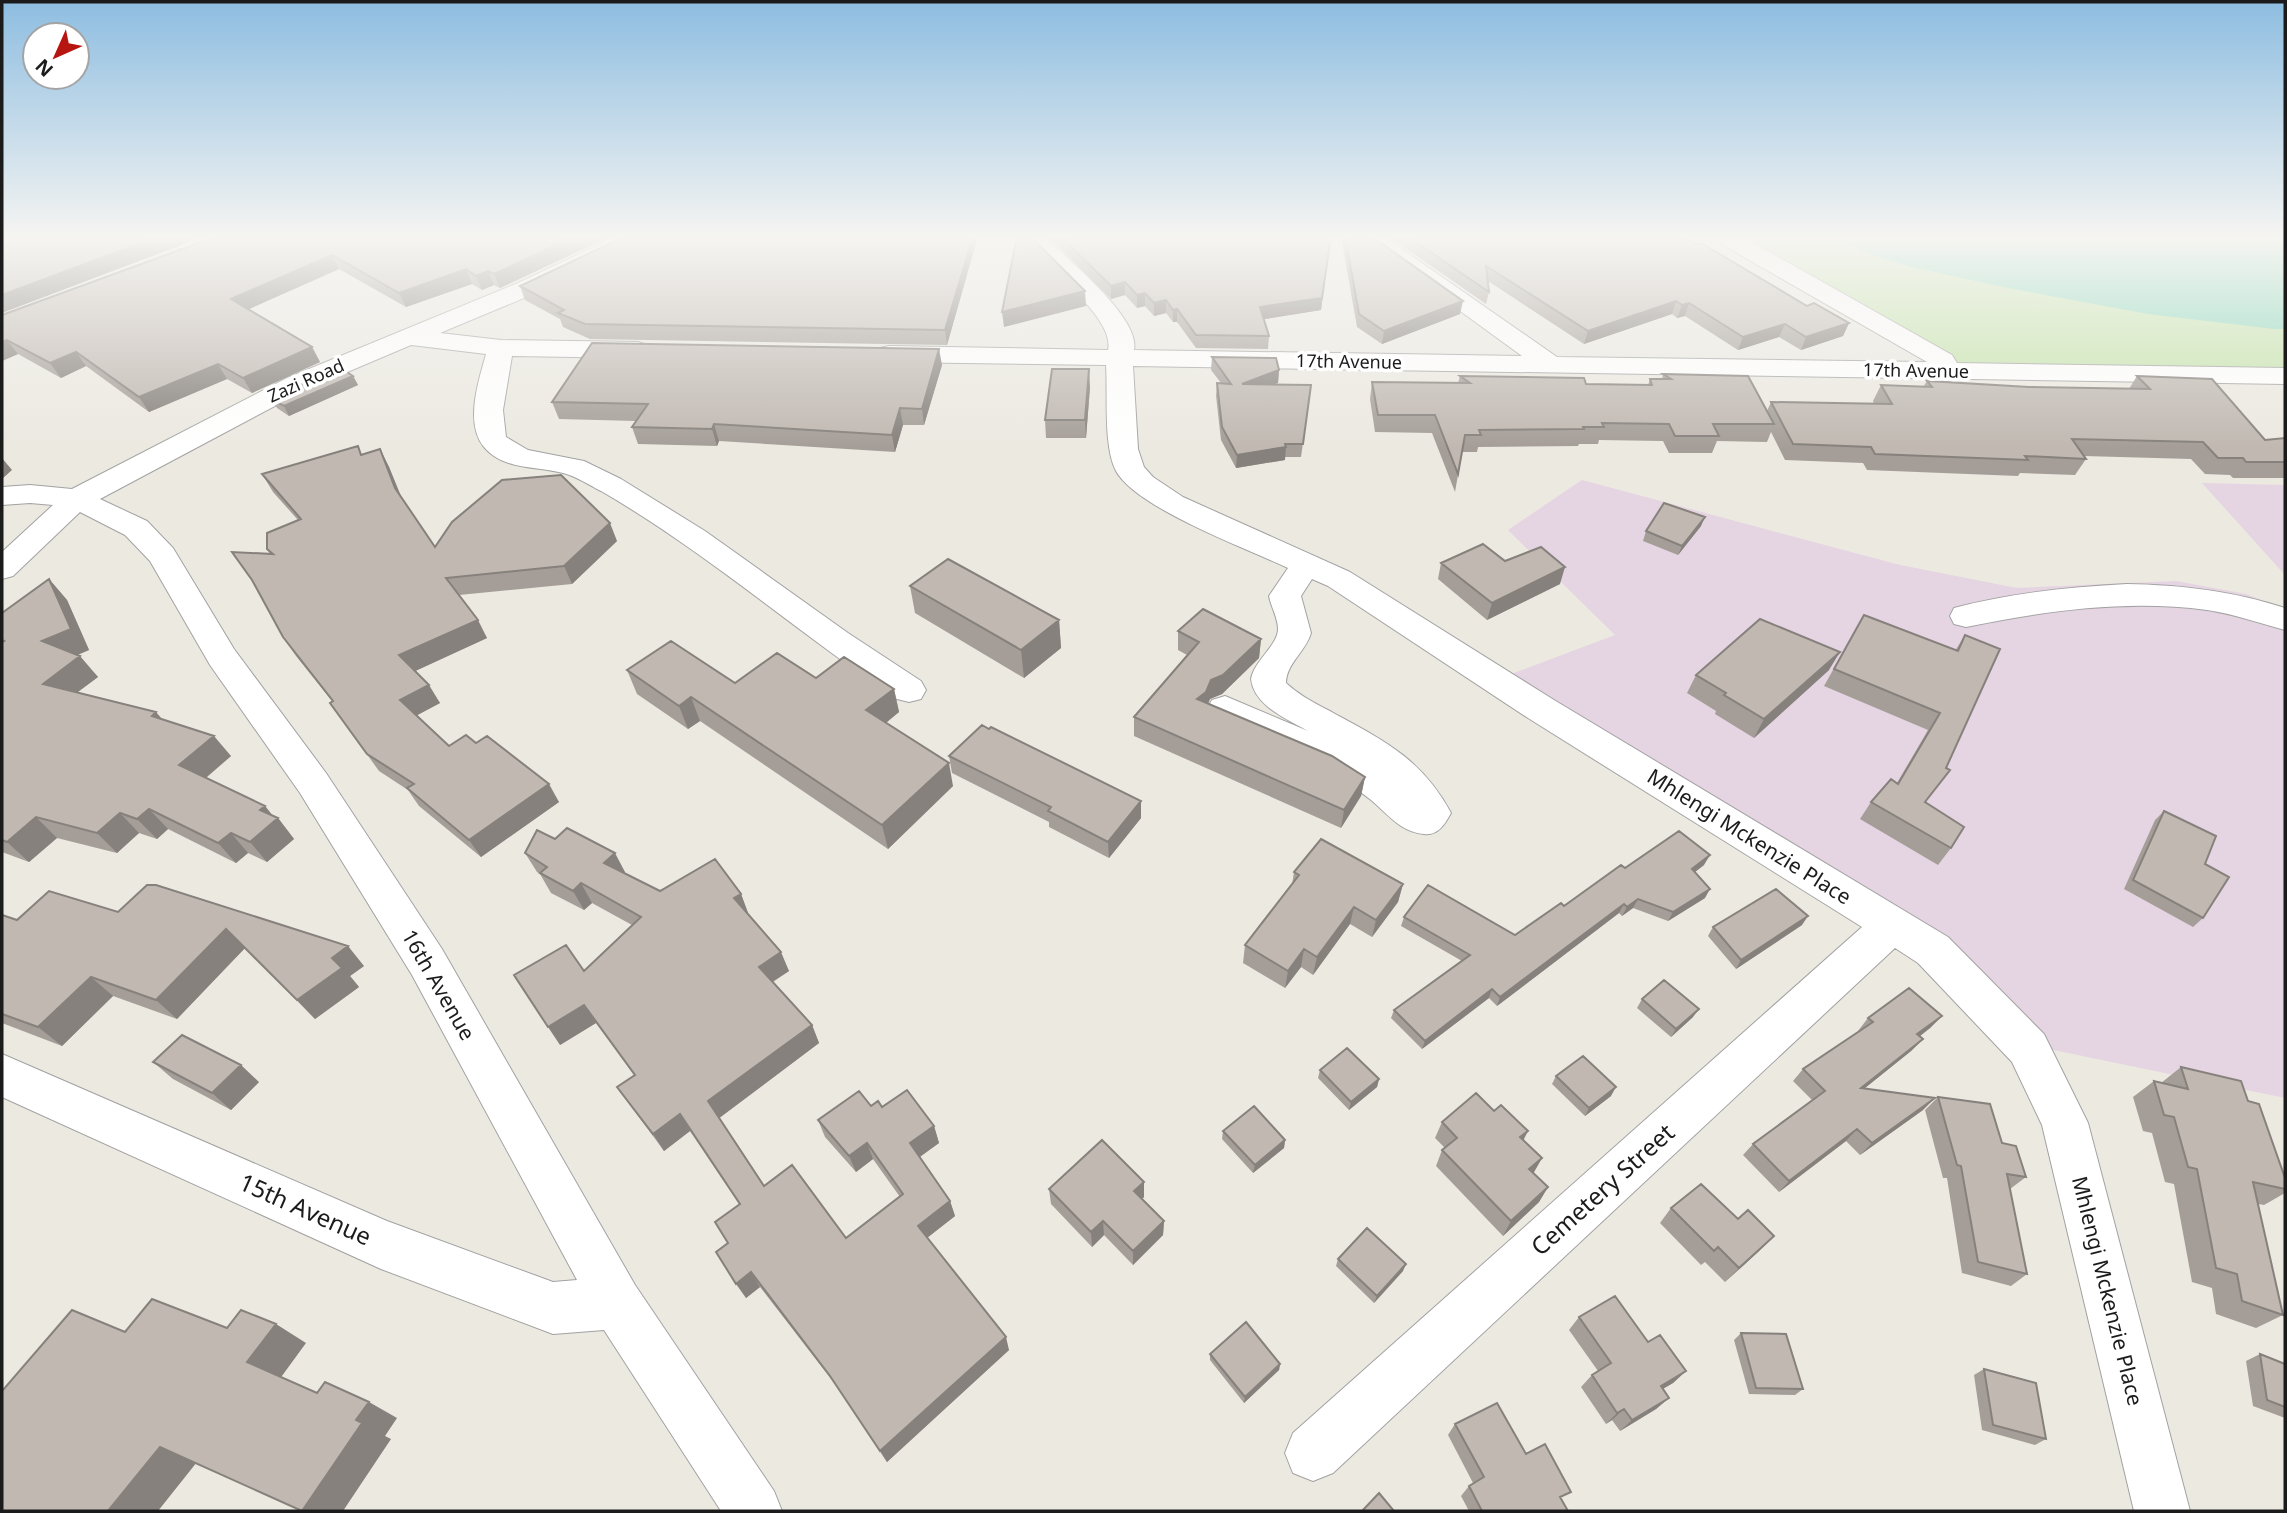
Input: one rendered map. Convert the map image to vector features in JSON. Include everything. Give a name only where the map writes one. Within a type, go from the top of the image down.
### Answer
[{"type":"street","name":"Zazi Road","points":[[2,569],[77,499],[296,384],[484,307]]},
{"type":"street","name":"Mhlengi Mckenzie Place","points":[[1102,307],[1113,318],[1123,340],[1119,358],[1124,449],[1130,470],[1143,483],[1172,503],[1339,579],[1541,709],[1933,950],[2028,1048],[2065,1123],[2162,1511]]},
{"type":"street","points":[[1469,307],[1552,365]]},
{"type":"street","points":[[1848,307],[1943,361],[1949,372]]},
{"type":"street","points":[[412,338],[501,348],[663,351]]},
{"type":"street","points":[[501,348],[490,414],[489,433],[494,442],[506,451],[528,460],[568,465],[588,472],[642,503],[690,534],[827,635],[909,690]]},
{"type":"street","name":"17th Avenue","points":[[861,354],[2285,376]]},
{"type":"street","points":[[2,496],[30,494],[77,499]]},
{"type":"street","name":"16th Avenue","points":[[77,499],[136,527],[162,555],[222,657],[313,783],[427,962],[617,1303],[754,1511]]},
{"type":"street","points":[[1225,709],[1367,779],[1389,794],[1413,816],[1426,820],[1431,817],[1433,813],[1426,799],[1401,771],[1367,748],[1285,701],[1269,686],[1269,673],[1293,639],[1296,630],[1285,596],[1307,563]]},
{"type":"street","points":[[1966,616],[2004,608],[2167,594],[2225,600],[2285,619]]},
{"type":"street","name":"Cemetery Street","points":[[1312,1453],[1892,925]]},
{"type":"street","name":"15th Avenue","points":[[2,1075],[381,1244],[553,1308],[617,1303]]},
{"type":"shaded area","points":[[1582,480],[1900,565],[2017,588],[2176,581],[2246,594],[2285,609],[2285,1098],[2030,1045],[1970,982],[1498,679],[1615,635],[1508,530]]},
{"type":"shaded area","points":[[2202,483],[2285,485],[2285,575]]},
{"type":"green space","points":[[1845,307],[2285,307],[2285,375],[1951,370]]},
{"type":"green space","points":[[2108,307],[2285,307],[2285,329],[2274,329]]},
{"type":"building","points":[[25,307],[244,307],[312,347],[243,378],[218,364],[139,397],[76,352],[50,363],[7,340],[2,342],[2,315]]},
{"type":"building","points":[[558,307],[952,307],[945,330],[585,324],[558,313],[564,310]]},
{"type":"building","points":[[1003,307],[1023,307],[1002,312]]},
{"type":"building","points":[[1171,307],[1263,307],[1260,307],[1269,336],[1196,335],[1177,309],[1173,310]]},
{"type":"building","points":[[1358,307],[1448,307],[1384,331],[1359,314]]},
{"type":"building","points":[[1550,307],[1660,307],[1588,331]]},
{"type":"building","points":[[1695,307],[1820,307],[1849,323],[1806,337],[1785,324],[1743,337]]},
{"type":"building","points":[[592,343],[939,349],[922,409],[900,408],[892,435],[714,424],[712,429],[632,427],[648,404],[552,402]]},
{"type":"building","points":[[1212,357],[1276,358],[1279,370],[1242,384],[1311,385],[1303,444],[1285,444],[1286,447],[1237,455],[1222,427],[1217,383],[1231,384]]},
{"type":"building","points":[[339,367],[353,376],[284,406],[271,399]]},
{"type":"building","points":[[1052,369],[1089,369],[1085,420],[1045,420]]},
{"type":"building","points":[[1663,374],[1748,376],[1774,424],[1713,424],[1719,436],[1675,436],[1669,424],[1602,423],[1604,427],[1583,427],[1584,429],[1479,430],[1481,435],[1465,435],[1458,474],[1435,415],[1378,415],[1372,382],[1470,383],[1460,376],[1584,378],[1586,384],[1652,385],[1650,379],[1671,379]]},
{"type":"building","points":[[2137,376],[2212,379],[2265,440],[2285,438],[2285,462],[2246,462],[2243,458],[2218,458],[2203,442],[2072,439],[2086,459],[2025,456],[2028,460],[1875,454],[1871,447],[1793,444],[1771,402],[1892,404],[1881,385],[1932,387],[1927,381],[2029,387],[2150,389]]},
{"type":"building","points":[[358,446],[361,455],[380,449],[395,488],[435,547],[452,522],[502,480],[561,475],[610,523],[564,566],[446,578],[478,620],[399,655],[429,685],[400,700],[449,746],[466,735],[476,743],[487,736],[549,784],[469,840],[407,788],[414,784],[367,754],[330,703],[333,701],[283,637],[252,580],[232,552],[273,554],[267,549],[267,533],[301,519],[262,474]]},
{"type":"building","points":[[1664,503],[1705,517],[1682,546],[1646,531]]},
{"type":"building","points":[[1483,544],[1505,561],[1541,547],[1565,567],[1492,603],[1441,563]]},
{"type":"building","points":[[948,559],[1059,620],[1021,650],[910,586]]},
{"type":"building","points":[[49,579],[71,629],[42,641],[80,656],[43,684],[156,712],[152,716],[214,736],[179,765],[265,806],[260,810],[278,818],[250,842],[231,833],[218,843],[149,809],[137,819],[120,813],[97,833],[36,817],[7,842],[2,840],[2,613]]},
{"type":"building","points":[[1203,609],[1261,639],[1223,675],[1211,680],[1206,692],[1197,699],[1332,756],[1365,777],[1344,810],[1134,717],[1199,642],[1178,631]]},
{"type":"building","points":[[1864,615],[1958,651],[1965,635],[2000,649],[1946,768],[1950,770],[1925,802],[1964,827],[1951,848],[1871,802],[1891,779],[1898,784],[1940,713],[1834,669]]},
{"type":"building","points":[[1760,619],[1840,652],[1764,719],[1696,675]]},
{"type":"building","points":[[671,641],[735,683],[777,653],[816,678],[844,657],[894,689],[866,710],[949,763],[882,825],[691,697],[679,706],[627,670]]},
{"type":"building","points":[[982,725],[1141,801],[1108,842],[1048,811],[1051,807],[949,756]]},
{"type":"building","points":[[2164,811],[2216,836],[2205,864],[2229,877],[2203,918],[2133,880]]},
{"type":"building","points":[[567,828],[615,853],[604,863],[660,891],[715,859],[741,894],[734,898],[781,952],[759,967],[812,1025],[708,1101],[764,1186],[792,1165],[846,1238],[903,1194],[867,1143],[849,1156],[818,1120],[859,1091],[871,1106],[878,1101],[882,1107],[907,1090],[934,1126],[910,1143],[950,1201],[918,1226],[1006,1337],[880,1451],[830,1376],[751,1272],[736,1284],[716,1252],[728,1243],[715,1222],[740,1204],[680,1114],[653,1134],[617,1087],[635,1075],[584,1005],[548,1027],[514,975],[566,945],[584,971],[641,917],[581,883],[573,891],[540,873],[547,867],[525,853],[537,830],[555,839]]},
{"type":"building","points":[[1679,831],[1710,855],[1692,869],[1710,889],[1673,912],[1638,899],[1627,907],[1624,904],[1500,997],[1492,989],[1425,1041],[1394,1010],[1470,955],[1404,917],[1428,885],[1515,935],[1561,903],[1564,906],[1621,865],[1625,868]]},
{"type":"building","points":[[1321,839],[1403,884],[1376,920],[1354,907],[1317,957],[1304,949],[1288,971],[1245,945],[1299,875],[1294,872]]},
{"type":"building","points":[[147,885],[156,885],[348,946],[332,958],[342,968],[297,1000],[226,929],[156,1000],[91,977],[38,1027],[2,1014],[2,915],[17,920],[49,891],[118,912]]},
{"type":"building","points":[[1776,889],[1808,916],[1741,960],[1713,927]]},
{"type":"building","points":[[1664,980],[1699,1009],[1676,1029],[1642,999]]},
{"type":"building","points":[[1909,988],[1942,1016],[1917,1034],[1923,1039],[1861,1088],[1935,1098],[1872,1143],[1857,1129],[1789,1181],[1753,1144],[1825,1091],[1803,1069],[1873,1022],[1868,1018]]},
{"type":"building","points":[[182,1035],[241,1065],[212,1093],[153,1062]]},
{"type":"building","points":[[1347,1048],[1379,1079],[1351,1102],[1320,1070]]},
{"type":"building","points":[[1583,1056],[1616,1087],[1589,1108],[1556,1076]]},
{"type":"building","points":[[2181,1067],[2241,1081],[2248,1101],[2259,1104],[2285,1178],[2285,1189],[2253,1182],[2283,1315],[2242,1301],[2237,1274],[2216,1268],[2197,1169],[2188,1167],[2174,1117],[2164,1115],[2154,1081],[2188,1089]]},
{"type":"building","points":[[1476,1093],[1494,1111],[1501,1105],[1528,1131],[1520,1137],[1542,1158],[1529,1169],[1548,1187],[1511,1221],[1442,1150],[1457,1138],[1442,1122]]},
{"type":"building","points":[[1938,1097],[1990,1104],[2002,1143],[2016,1146],[2026,1177],[2007,1174],[2027,1274],[1978,1262],[1961,1166],[1957,1165]]},
{"type":"building","points":[[1254,1106],[1285,1140],[1255,1165],[1223,1131]]},
{"type":"building","points":[[1102,1140],[1144,1182],[1134,1191],[1164,1221],[1133,1251],[1103,1221],[1091,1232],[1049,1189]]},
{"type":"building","points":[[1701,1184],[1738,1219],[1748,1210],[1774,1236],[1739,1268],[1718,1247],[1714,1251],[1671,1208]]},
{"type":"building","points":[[1367,1228],[1406,1264],[1377,1296],[1338,1259]]},
{"type":"building","points":[[1615,1296],[1648,1342],[1660,1335],[1686,1371],[1661,1386],[1669,1398],[1632,1420],[1624,1409],[1617,1413],[1592,1375],[1611,1363],[1579,1317]]},
{"type":"building","points":[[152,1299],[227,1328],[241,1310],[276,1324],[247,1362],[317,1393],[325,1382],[369,1402],[356,1420],[362,1423],[302,1511],[160,1447],[108,1511],[2,1511],[2,1391],[72,1310],[125,1332]]},
{"type":"building","points":[[1246,1322],[1280,1364],[1245,1397],[1210,1354]]},
{"type":"building","points":[[1741,1333],[1786,1334],[1803,1389],[1756,1388]]},
{"type":"building","points":[[2260,1354],[2285,1364],[2285,1407],[2267,1400]]},
{"type":"building","points":[[1984,1369],[2036,1383],[2046,1439],[1993,1425]]},
{"type":"building","points":[[1497,1403],[1526,1454],[1545,1444],[1571,1492],[1560,1497],[1568,1511],[1482,1511],[1469,1486],[1484,1477],[1455,1424]]},
{"type":"building","points":[[1379,1493],[1394,1511],[1362,1511]]}]
